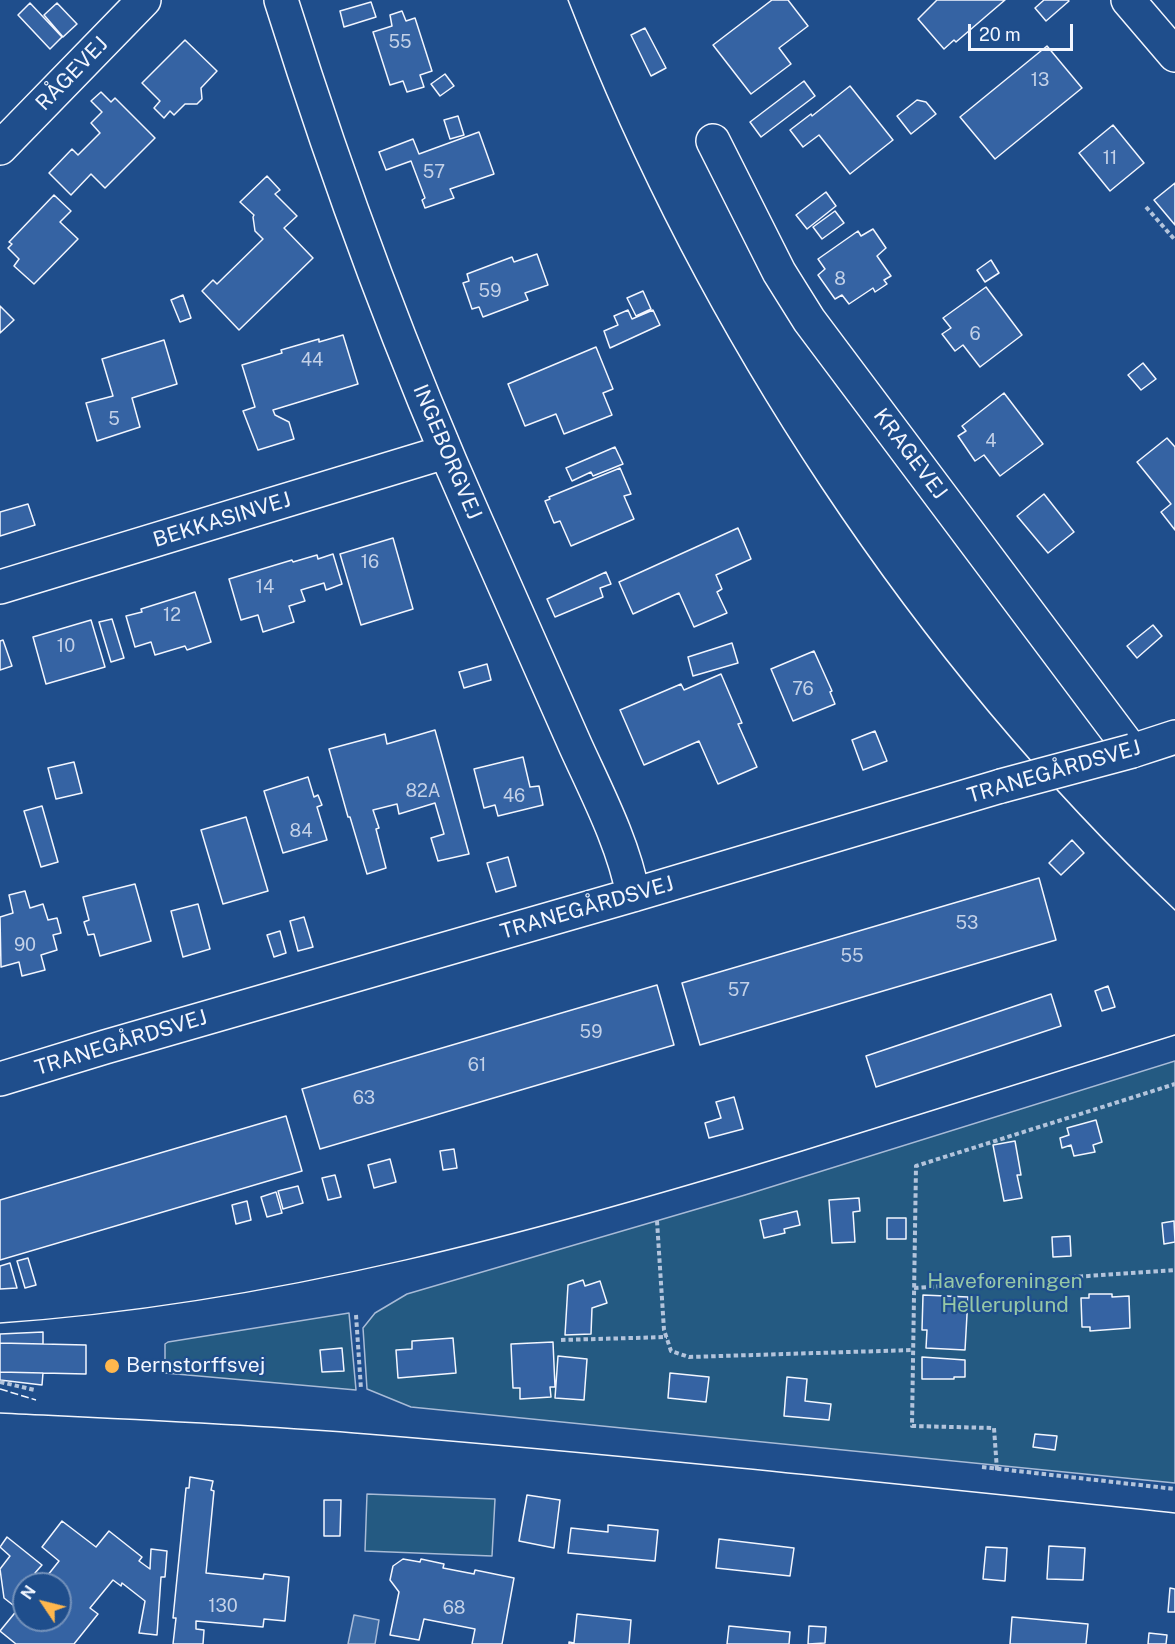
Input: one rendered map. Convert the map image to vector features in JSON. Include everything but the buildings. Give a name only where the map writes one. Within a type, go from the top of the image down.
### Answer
[{"type":"street","name":"RÅGEVEJ","points":[[0,148],[144,0]]},
{"type":"street","name":"INGEBORGVEJ","points":[[281,0],[309,89],[358,226],[445,452],[586,767],[628,870],[633,895]]},
{"type":"street","points":[[1128,0],[1175,55]]},
{"type":"street","name":"KRAGEVEJ","points":[[713,141],[779,272],[809,320],[1132,751]]},
{"type":"street","name":"BEKKASINVEJ","points":[[0,587],[445,452]]},
{"type":"street","name":"TRANEGÅRDSVEJ","points":[[0,1080],[105,1047],[1175,737]]},
{"type":"path","points":[[1146,207],[1175,240]]},
{"type":"path","points":[[997,1470],[994,1428],[912,1426],[916,1166],[1175,1084]]},
{"type":"path","points":[[657,1221],[664,1330],[671,1351],[689,1357],[913,1350]]},
{"type":"path","points":[[914,1288],[1175,1270]]},
{"type":"path","points":[[356,1315],[361,1389]]},
{"type":"path","points":[[561,1340],[667,1337]]},
{"type":"path","points":[[0,1382],[35,1390]]},
{"type":"path","points":[[982,1467],[1175,1489]]},
{"type":"green space","name":"Haveforeningen Helleruplund","points":[[1175,1061],[1175,1483],[411,1407],[367,1389],[363,1328],[375,1313],[407,1294],[745,1195]]},
{"type":"green space","points":[[349,1313],[356,1390],[165,1373],[165,1344],[168,1342]]},
{"type":"green space","points":[[367,1494],[495,1499],[492,1556],[365,1551]]},
{"type":"shaded area","points":[[354,1615],[379,1620],[375,1644],[348,1644]]},
{"type":"tram line","points":[[568,0],[620,125],[681,249],[748,370],[822,488],[902,602],[988,711],[1079,814],[1175,910]]},
{"type":"tram line","points":[[0,1323],[103,1313],[204,1299],[306,1281],[506,1236],[704,1181],[1175,1035]]},
{"type":"tram line","points":[[0,1413],[367,1434],[771,1471],[1175,1513]]},
{"type":"fence","points":[[0,1389],[36,1400]]},
{"type":"place","name":"Bernstorffsvej","points":[[112,1366]]}]
